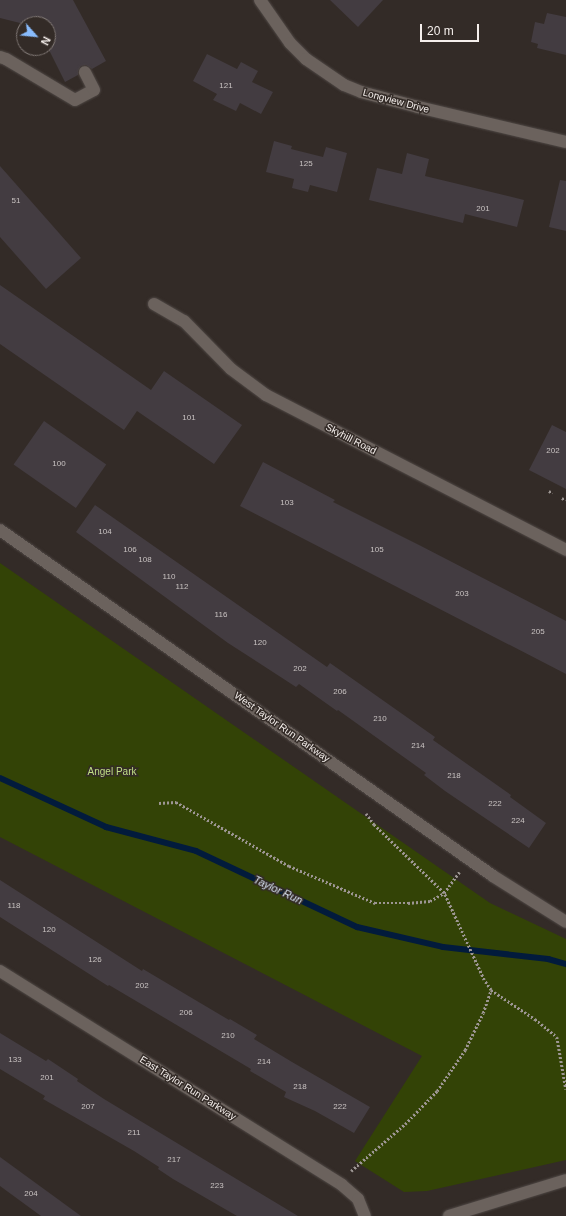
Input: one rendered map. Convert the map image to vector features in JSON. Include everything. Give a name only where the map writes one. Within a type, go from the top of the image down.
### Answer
[{"type":"street","name":"Longview Drive","points":[[260,0],[290,44],[306,59],[344,85],[361,92],[418,107],[566,142]]},
{"type":"street","points":[[0,57],[6,59],[75,100],[94,90],[85,72]]},
{"type":"street","name":"Skyhill Road","points":[[154,304],[184,321],[231,369],[266,395],[566,550]]},
{"type":"street","name":"West Taylor Run Parkway","points":[[0,530],[468,858],[566,922]]},
{"type":"street","name":"East Taylor Run Parkway","points":[[0,971],[342,1185],[358,1199],[365,1216]]},
{"type":"street","points":[[449,1216],[566,1180]]},
{"type":"path","points":[[548,490],[553,493]]},
{"type":"path","points":[[562,498],[566,500]]},
{"type":"path","points":[[159,803],[176,802],[290,866],[375,903],[430,901],[444,893],[468,858]]},
{"type":"path","points":[[366,814],[374,825],[444,893],[484,980],[491,990],[535,1019],[557,1037],[566,1089]]},
{"type":"path","points":[[349,1173],[405,1124],[437,1091],[465,1050],[483,1012],[491,990]]},
{"type":"green space","name":"Angel Park","points":[[0,563],[490,903],[566,939],[566,1160],[427,1191],[404,1192],[355,1161],[422,1056],[0,837]]},
{"type":"building","points":[[0,0],[73,0],[106,61],[92,69],[86,65],[81,66],[78,71],[78,75],[65,82],[52,56],[56,56],[56,16],[16,16],[16,22],[0,18]]},
{"type":"building","points":[[330,0],[383,0],[358,27]]},
{"type":"building","points":[[547,13],[566,17],[566,55],[537,48],[538,44],[531,42],[535,22],[544,24]]},
{"type":"building","points":[[207,54],[237,69],[241,62],[258,71],[252,82],[273,92],[261,114],[240,103],[236,111],[213,100],[217,94],[193,81]]},
{"type":"building","points":[[274,141],[292,146],[291,149],[323,157],[326,147],[347,153],[337,192],[310,185],[308,192],[292,188],[294,179],[266,172]]},
{"type":"building","points":[[407,153],[429,159],[425,176],[524,200],[517,227],[465,214],[463,223],[369,200],[377,168],[402,174]]},
{"type":"building","points":[[0,166],[81,258],[46,289],[0,237]]},
{"type":"building","points":[[560,180],[566,181],[566,231],[549,227]]},
{"type":"building","points":[[0,285],[151,390],[164,371],[242,425],[214,464],[137,411],[124,430],[0,344]]},
{"type":"building","points":[[44,421],[106,465],[76,508],[14,464]]},
{"type":"building","points":[[552,425],[566,432],[566,489],[529,470]]},
{"type":"building","points":[[263,462],[335,500],[333,502],[566,621],[566,674],[240,506]]},
{"type":"building","points":[[95,505],[327,667],[330,663],[435,737],[433,740],[511,795],[510,797],[546,823],[529,848],[445,791],[424,775],[426,773],[338,710],[337,711],[299,684],[296,687],[228,643],[76,532]]},
{"type":"building","points":[[0,880],[142,971],[143,969],[257,1035],[254,1039],[370,1107],[354,1133],[315,1111],[284,1097],[286,1092],[250,1071],[251,1069],[109,985],[108,986],[0,917]]},
{"type":"building","points":[[0,1033],[46,1061],[48,1059],[104,1099],[298,1216],[237,1216],[173,1179],[158,1169],[159,1167],[134,1151],[43,1099],[45,1096],[0,1069]]},
{"type":"building","points":[[0,1157],[81,1216],[41,1216],[0,1186]]},
{"type":"waterway","name":"Taylor Run","points":[[0,778],[106,827],[196,851],[357,927],[443,947],[548,959],[566,964]]}]
